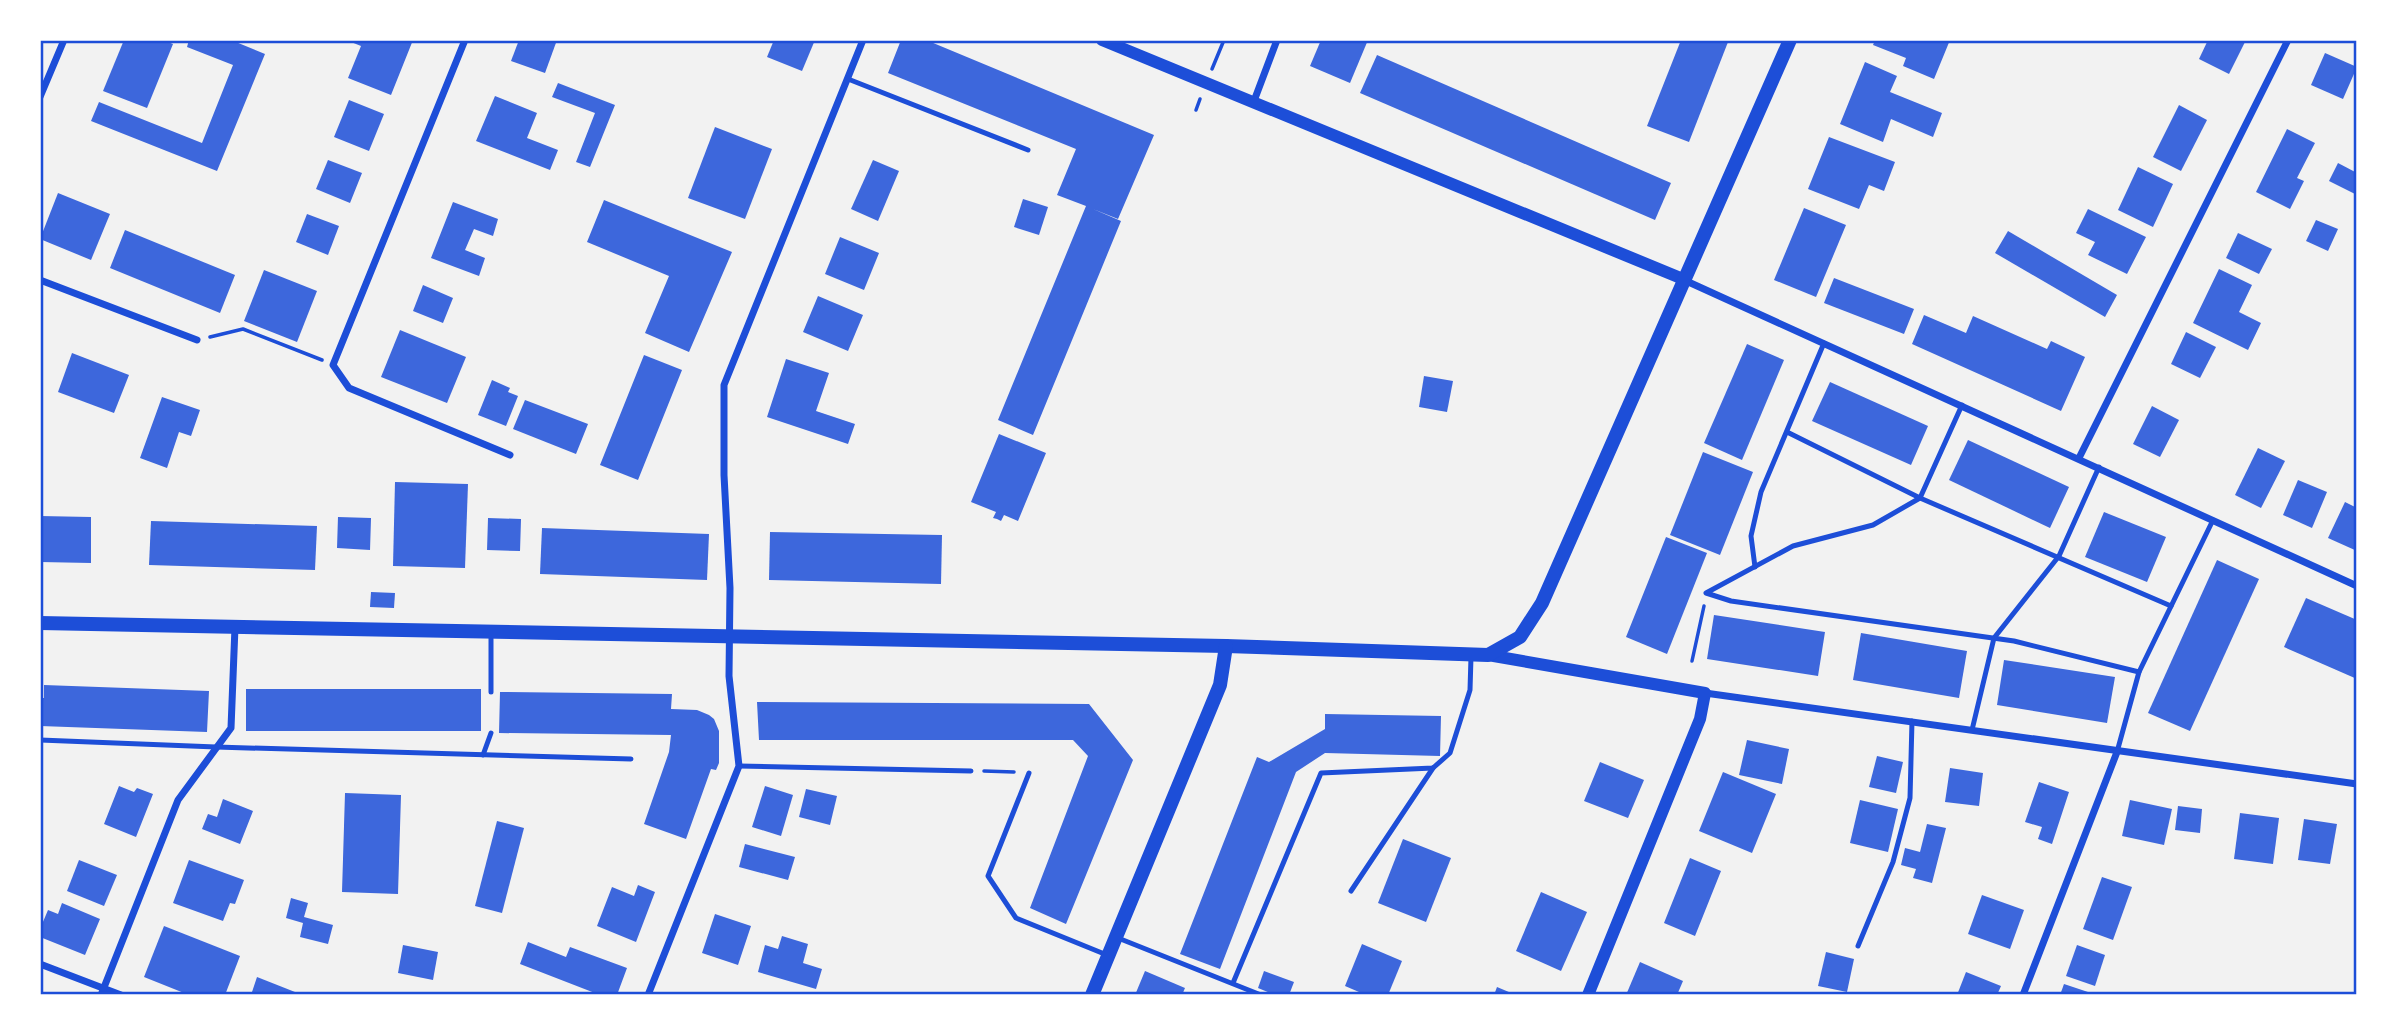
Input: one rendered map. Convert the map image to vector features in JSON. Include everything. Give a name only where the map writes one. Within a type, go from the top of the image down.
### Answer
[{"type":"main road","points":[[40,623],[1226,646],[1488,655],[1520,637],[1542,603],[1790,40]]},
{"type":"main road","points":[[1092,995],[1220,685],[1226,646]]},
{"type":"street","points":[[40,97],[64,40]]},
{"type":"street","points":[[465,40],[333,365],[349,388],[510,454]]},
{"type":"street","points":[[648,995],[739,766],[729,676],[730,587],[724,475],[724,385],[863,40]]},
{"type":"street","points":[[1102,40],[1683,279],[2357,586]]},
{"type":"street","points":[[1254,101],[1277,40]]},
{"type":"street","points":[[2080,458],[2288,40]]},
{"type":"street","points":[[40,280],[197,340]]},
{"type":"street","points":[[103,991],[178,800],[231,728],[235,627]]},
{"type":"street","points":[[1488,655],[1705,693],[2357,784]]},
{"type":"street","points":[[1588,995],[1699,719],[1705,693]]},
{"type":"street","points":[[2023,995],[2117,752]]},
{"type":"street","points":[[40,964],[103,991],[121,995]]},
{"type":"lane","points":[[848,79],[1028,150]]},
{"type":"lane","points":[[1755,567],[1751,536],[1761,492],[1824,343]]},
{"type":"lane","points":[[1706,593],[1793,546],[1873,525],[1920,498],[1962,405]]},
{"type":"lane","points":[[1787,432],[1920,498],[2171,606]]},
{"type":"lane","points":[[1972,730],[1994,638],[2059,556],[2099,467]]},
{"type":"lane","points":[[2117,752],[2139,672],[2213,520]]},
{"type":"lane","points":[[1706,593],[1731,601],[2014,641],[2139,672]]},
{"type":"lane","points":[[491,632],[491,692]]},
{"type":"lane","points":[[1351,891],[1433,768],[1450,753],[1470,690],[1471,654]]},
{"type":"lane","points":[[1858,946],[1893,862],[1910,798],[1912,721]]},
{"type":"lane","points":[[483,755],[491,733]]},
{"type":"lane","points":[[40,740],[631,759]]},
{"type":"lane","points":[[739,766],[971,771]]},
{"type":"lane","points":[[1233,984],[1321,773],[1433,768]]},
{"type":"lane","points":[[1029,773],[988,876],[1016,918],[1108,956]]},
{"type":"lane","points":[[1115,937],[1261,995]]},
{"type":"path","points":[[197,340],[243,329],[333,365]]},
{"type":"path","points":[[1692,661],[1706,593]]},
{"type":"path","points":[[971,771],[1029,773]]},
{"type":"building","points":[[124,40],[163,40],[173,44],[147,108],[103,91]]},
{"type":"building","points":[[189,40],[231,40],[265,54],[217,171],[91,121],[99,102],[202,143],[233,65],[187,47]]},
{"type":"building","points":[[346,40],[413,40],[391,95],[348,78],[361,46]]},
{"type":"building","points":[[519,40],[557,40],[545,73],[511,61]]},
{"type":"building","points":[[774,40],[815,40],[802,71],[767,57]]},
{"type":"building","points":[[901,40],[926,40],[1154,135],[1118,219],[1093,209],[1121,221],[1033,435],[998,420],[1086,206],[1057,195],[1076,149],[888,73]]},
{"type":"building","points":[[1321,40],[1368,40],[1350,83],[1310,66]]},
{"type":"building","points":[[1681,40],[1728,42],[1689,142],[1647,126]]},
{"type":"building","points":[[1875,40],[1950,40],[1934,79],[1903,66],[1906,58],[1873,45]]},
{"type":"building","points":[[2208,40],[2246,40],[2229,74],[2199,59]]},
{"type":"building","points":[[2325,53],[2357,67],[2343,99],[2311,85]]},
{"type":"building","points":[[1377,55],[1671,183],[1655,220],[1360,93]]},
{"type":"building","points":[[1865,62],[1897,76],[1890,92],[1942,113],[1933,137],[1891,119],[1883,142],[1840,124]]},
{"type":"building","points":[[558,83],[615,105],[590,167],[576,162],[595,113],[552,97]]},
{"type":"building","points":[[495,96],[537,113],[527,138],[558,150],[550,170],[476,141]]},
{"type":"building","points":[[349,100],[384,114],[369,151],[334,137]]},
{"type":"building","points":[[2179,105],[2207,120],[2181,171],[2153,157]]},
{"type":"building","points":[[715,127],[772,149],[745,219],[688,198]]},
{"type":"building","points":[[2287,129],[2315,143],[2297,178],[2304,181],[2290,209],[2256,192]]},
{"type":"building","points":[[1829,137],[1895,162],[1884,191],[1869,185],[1859,209],[1808,189]]},
{"type":"building","points":[[328,160],[362,173],[350,203],[316,189]]},
{"type":"building","points":[[873,160],[899,171],[878,221],[851,209]]},
{"type":"building","points":[[2338,163],[2357,173],[2357,195],[2329,181]]},
{"type":"building","points":[[2138,167],[2173,184],[2153,227],[2118,210]]},
{"type":"building","points":[[58,193],[110,214],[91,260],[40,239]]},
{"type":"building","points":[[1023,199],[1048,207],[1039,235],[1014,227]]},
{"type":"building","points":[[604,200],[732,252],[689,352],[645,333],[669,276],[587,242]]},
{"type":"building","points":[[453,202],[498,219],[493,236],[474,229],[465,250],[485,258],[479,276],[431,258]]},
{"type":"building","points":[[1804,208],[1846,225],[1816,297],[1774,280]]},
{"type":"building","points":[[2088,209],[2146,237],[2127,274],[2088,255],[2095,242],[2076,233]]},
{"type":"building","points":[[307,214],[339,226],[328,255],[296,242]]},
{"type":"building","points":[[2316,220],[2338,229],[2328,251],[2306,241]]},
{"type":"building","points":[[125,230],[235,275],[220,313],[110,268]]},
{"type":"building","points":[[2008,231],[2117,295],[2105,317],[1995,253]]},
{"type":"building","points":[[2238,233],[2272,249],[2259,274],[2226,258]]},
{"type":"building","points":[[840,237],[879,253],[864,290],[825,274]]},
{"type":"building","points":[[2219,269],[2252,285],[2239,312],[2261,323],[2248,350],[2193,323]]},
{"type":"building","points":[[264,270],[317,291],[297,342],[244,321]]},
{"type":"building","points":[[1834,278],[1914,309],[1904,334],[1824,303]]},
{"type":"building","points":[[423,285],[453,298],[443,323],[413,311]]},
{"type":"building","points":[[818,296],[863,315],[848,351],[803,332]]},
{"type":"building","points":[[1924,315],[1966,333],[1973,316],[2047,349],[2051,341],[2085,357],[2061,411],[1912,344]]},
{"type":"building","points":[[400,330],[466,357],[447,403],[381,377]]},
{"type":"building","points":[[2186,332],[2216,347],[2200,378],[2171,364]]},
{"type":"building","points":[[1747,344],[1784,360],[1742,460],[1704,443]]},
{"type":"building","points":[[72,353],[129,375],[114,413],[58,392]]},
{"type":"building","points":[[644,355],[682,370],[638,480],[600,465]]},
{"type":"building","points":[[786,359],[829,373],[816,411],[855,424],[848,444],[767,417]]},
{"type":"building","points":[[1424,376],[1453,381],[1447,412],[1419,407]]},
{"type":"building","points":[[492,380],[510,388],[508,392],[518,396],[506,426],[478,415]]},
{"type":"building","points":[[1830,382],[1928,426],[1911,465],[1812,421]]},
{"type":"building","points":[[162,397],[200,410],[191,436],[179,432],[167,468],[140,458]]},
{"type":"building","points":[[525,400],[588,424],[576,454],[513,429]]},
{"type":"building","points":[[2152,406],[2179,420],[2160,457],[2133,444]]},
{"type":"building","points":[[999,434],[1046,453],[1018,521],[1004,515],[1001,521],[993,518],[996,512],[971,502]]},
{"type":"building","points":[[1968,440],[2069,487],[2050,528],[1949,480]]},
{"type":"building","points":[[2258,448],[2285,461],[2261,508],[2235,495]]},
{"type":"building","points":[[1703,452],[1753,472],[1720,555],[1670,535]]},
{"type":"building","points":[[2298,480],[2327,492],[2312,528],[2283,515]]},
{"type":"building","points":[[395,482],[468,484],[465,568],[393,566]]},
{"type":"building","points":[[2345,502],[2357,508],[2357,551],[2328,538]]},
{"type":"building","points":[[2104,512],[2166,537],[2147,582],[2085,557]]},
{"type":"building","points":[[40,516],[91,517],[91,563],[40,562]]},
{"type":"building","points":[[338,517],[371,518],[370,550],[337,548]]},
{"type":"building","points":[[488,518],[521,519],[520,551],[487,550]]},
{"type":"building","points":[[151,521],[317,526],[315,570],[149,565]]},
{"type":"building","points":[[542,528],[709,534],[707,580],[540,574]]},
{"type":"building","points":[[770,532],[942,535],[941,584],[769,580]]},
{"type":"building","points":[[1666,537],[1707,553],[1667,654],[1626,637]]},
{"type":"building","points":[[2217,560],[2259,579],[2190,731],[2148,713]]},
{"type":"building","points":[[371,592],[395,593],[394,608],[370,607]]},
{"type":"building","points":[[2306,598],[2357,620],[2357,679],[2284,647]]},
{"type":"building","points":[[1714,615],[1825,632],[1818,676],[1707,659]]},
{"type":"building","points":[[1861,633],[1967,651],[1959,698],[1853,680]]},
{"type":"building","points":[[2004,660],[2115,677],[2107,723],[1997,705]]},
{"type":"building","points":[[44,685],[209,691],[207,732],[40,726],[40,698],[44,698]]},
{"type":"building","points":[[246,689],[481,689],[481,731],[246,731]]},
{"type":"building","points":[[500,692],[672,694],[671,709],[697,710],[709,715],[714,719],[719,731],[719,763],[716,770],[711,769],[686,839],[644,824],[669,752],[671,735],[499,733]]},
{"type":"building","points":[[757,702],[1089,704],[1133,760],[1066,924],[1030,908],[1088,756],[1073,740],[759,740]]},
{"type":"building","points":[[1325,714],[1441,716],[1440,756],[1325,753],[1296,772],[1220,969],[1180,954],[1257,757],[1269,762],[1325,729]]},
{"type":"building","points":[[1747,740],[1789,749],[1782,784],[1739,775]]},
{"type":"building","points":[[1877,756],[1903,762],[1896,793],[1869,787]]},
{"type":"building","points":[[1600,762],[1644,780],[1628,818],[1584,801]]},
{"type":"building","points":[[1950,768],[1983,773],[1979,806],[1945,802]]},
{"type":"building","points":[[1723,772],[1776,794],[1752,853],[1699,831]]},
{"type":"building","points":[[2039,782],[2069,792],[2052,844],[2038,839],[2042,827],[2025,822]]},
{"type":"building","points":[[119,786],[134,792],[137,788],[153,794],[136,837],[104,824]]},
{"type":"building","points":[[765,786],[793,795],[781,836],[752,827]]},
{"type":"building","points":[[806,789],[837,796],[830,825],[799,817]]},
{"type":"building","points":[[345,793],[401,795],[398,894],[342,892]]},
{"type":"building","points":[[223,799],[253,811],[240,844],[202,829],[208,814],[217,817]]},
{"type":"building","points":[[1860,800],[1898,809],[1888,852],[1850,843]]},
{"type":"building","points":[[2130,800],[2172,809],[2164,845],[2122,836]]},
{"type":"building","points":[[2178,806],[2202,809],[2200,833],[2175,830]]},
{"type":"building","points":[[2240,813],[2279,818],[2273,864],[2234,859]]},
{"type":"building","points":[[2304,819],[2337,824],[2330,864],[2298,860]]},
{"type":"building","points":[[497,821],[524,828],[502,913],[475,906]]},
{"type":"building","points":[[1927,824],[1946,828],[1932,883],[1913,878],[1916,869],[1901,865],[1905,848],[1920,852]]},
{"type":"building","points":[[1403,839],[1451,858],[1426,922],[1378,903]]},
{"type":"building","points":[[745,844],[795,857],[788,880],[739,867]]},
{"type":"building","points":[[1690,858],[1721,871],[1695,936],[1664,923]]},
{"type":"building","points":[[79,860],[117,875],[104,906],[67,891]]},
{"type":"building","points":[[189,860],[244,880],[235,904],[230,903],[223,921],[173,903]]},
{"type":"building","points":[[2102,877],[2132,887],[2113,940],[2083,929]]},
{"type":"building","points":[[638,885],[655,892],[636,942],[597,926],[612,887],[634,896]]},
{"type":"building","points":[[1541,892],[1587,912],[1561,971],[1516,951]]},
{"type":"building","points":[[1982,895],[2024,910],[2010,949],[1968,934]]},
{"type":"building","points":[[291,898],[308,903],[304,917],[333,925],[328,944],[300,937],[303,923],[286,918]]},
{"type":"building","points":[[62,903],[100,919],[85,955],[40,937],[40,929],[48,910],[58,914]]},
{"type":"building","points":[[715,914],[751,926],[738,965],[702,953]]},
{"type":"building","points":[[164,926],[240,956],[225,995],[189,995],[144,977]]},
{"type":"building","points":[[782,936],[808,944],[803,963],[822,969],[816,989],[758,972],[765,945],[778,949]]},
{"type":"building","points":[[528,942],[566,957],[570,947],[627,968],[617,995],[600,995],[520,964]]},
{"type":"building","points":[[1362,944],[1402,961],[1388,995],[1366,995],[1345,986]]},
{"type":"building","points":[[403,945],[438,952],[433,980],[398,973]]},
{"type":"building","points":[[2077,945],[2105,955],[2095,986],[2066,976]]},
{"type":"building","points":[[1826,952],[1854,959],[1847,992],[1818,986]]},
{"type":"building","points":[[1640,962],[1683,981],[1677,995],[1626,995]]},
{"type":"building","points":[[1145,971],[1185,988],[1182,995],[1135,995]]},
{"type":"building","points":[[1264,971],[1294,982],[1289,995],[1275,995],[1258,988]]},
{"type":"building","points":[[1966,972],[2001,986],[1997,995],[1957,995]]},
{"type":"building","points":[[257,977],[295,992],[294,995],[251,995]]},
{"type":"building","points":[[2064,984],[2094,994],[2060,995]]},
{"type":"building","points":[[1497,987],[1516,995],[1494,995]]}]
